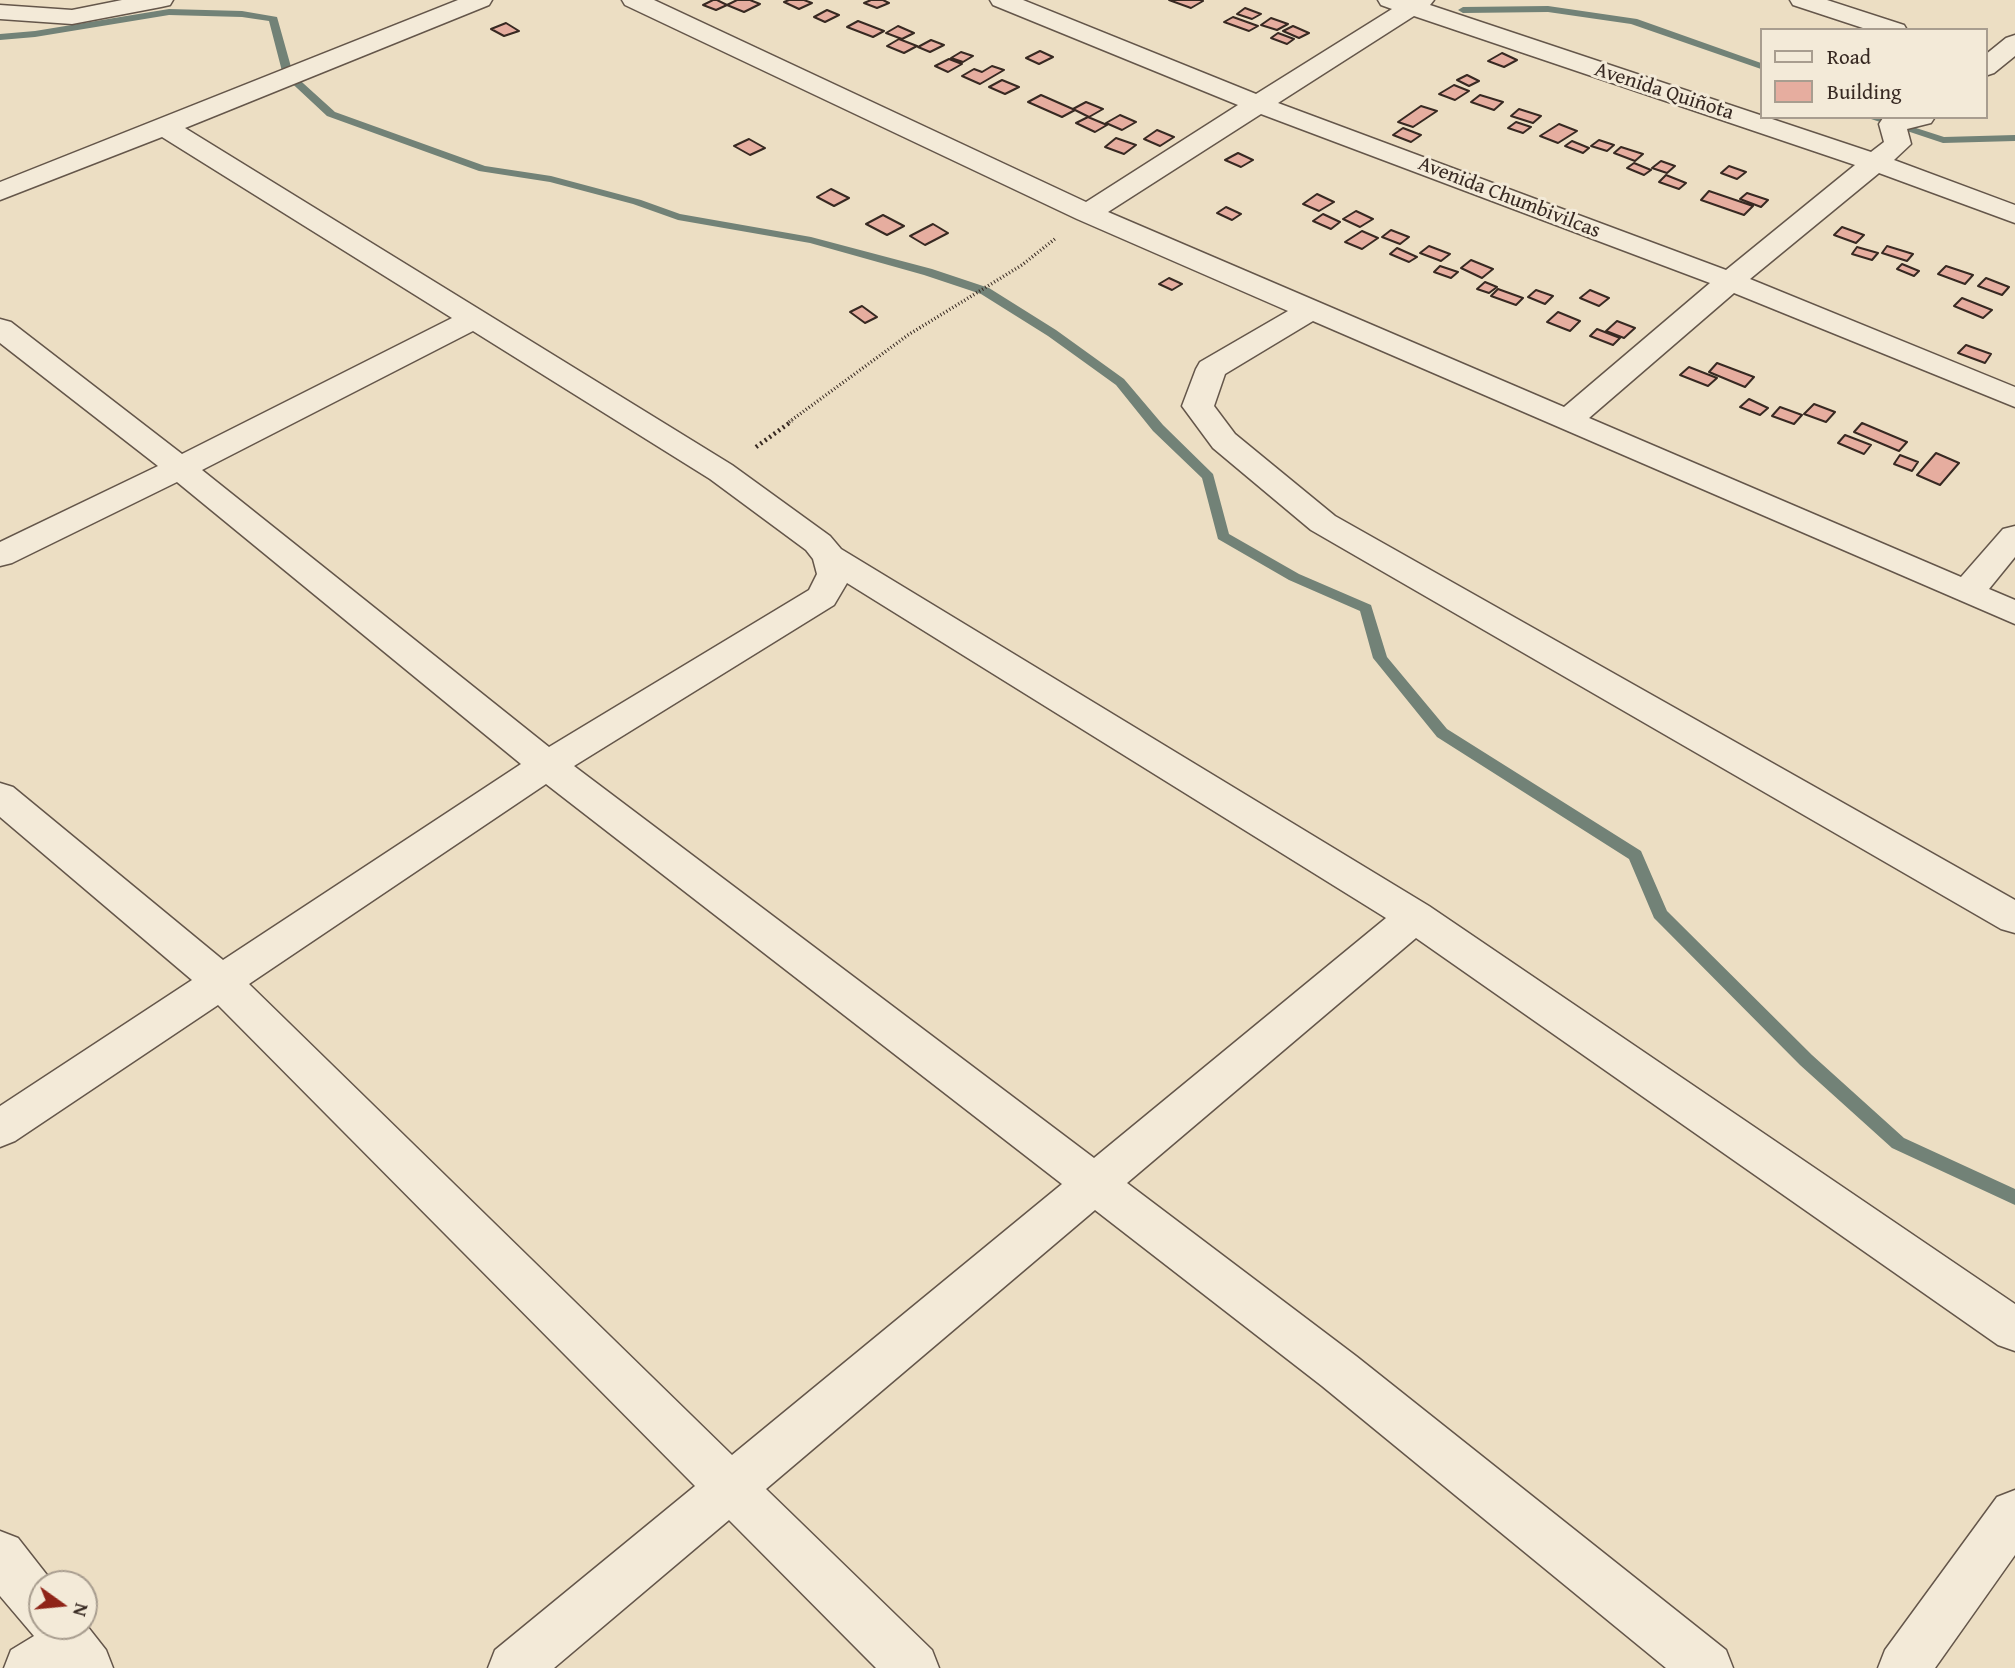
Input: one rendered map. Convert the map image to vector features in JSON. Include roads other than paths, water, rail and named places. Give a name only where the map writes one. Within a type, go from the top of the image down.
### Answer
[{"type":"street","points":[[0,12],[72,17],[161,0]]},
{"type":"street","points":[[0,192],[480,0]]},
{"type":"street","points":[[634,0],[1087,213],[2015,613]]},
{"type":"street","name":"Avenida Chumbivilcas","points":[[1002,0],[1258,104],[1730,281],[2015,398]]},
{"type":"street","points":[[1801,0],[1889,28]]},
{"type":"street","points":[[1087,213],[1258,104],[1407,2]]},
{"type":"street","name":"Avenida Quiñota","points":[[1407,2],[1876,163],[2015,215]]},
{"type":"street","points":[[1995,64],[2015,43]]},
{"type":"street","points":[[1569,419],[1730,281],[1898,144],[1892,124],[1913,119]]},
{"type":"street","points":[[162,125],[722,472],[818,543],[829,557],[1415,918],[2015,1330]]},
{"type":"street","points":[[1312,309],[1212,369],[1198,406],[1224,441],[1323,523],[2015,918]]},
{"type":"street","points":[[0,555],[180,468],[475,318]]},
{"type":"street","points":[[0,328],[180,468],[547,765],[1339,1371],[1707,1668]]},
{"type":"street","points":[[1968,591],[2015,536]]},
{"type":"street","points":[[0,1129],[547,765],[822,597],[834,574],[829,557]]},
{"type":"street","points":[[0,796],[221,982],[913,1668]]},
{"type":"street","points":[[514,1668],[1415,918]]},
{"type":"street","points":[[1903,1668],[2015,1513]]},
{"type":"street","points":[[0,1555],[56,1643]]},
{"type":"waterway","points":[[1463,10],[1548,9],[1633,21],[1759,65]]},
{"type":"waterway","points":[[0,37],[35,34],[169,12],[242,14],[273,19],[288,75],[331,114],[483,169],[551,179],[637,202],[678,217],[811,240],[928,272],[985,291],[1052,333],[1120,382],[1158,428],[1208,477],[1223,536],[1294,577],[1366,608],[1380,658],[1442,733],[1635,855],[1660,914],[1806,1060],[1898,1143],[2015,1197]]},
{"type":"waterway","points":[[1876,119],[1943,140],[2015,138]]}]
